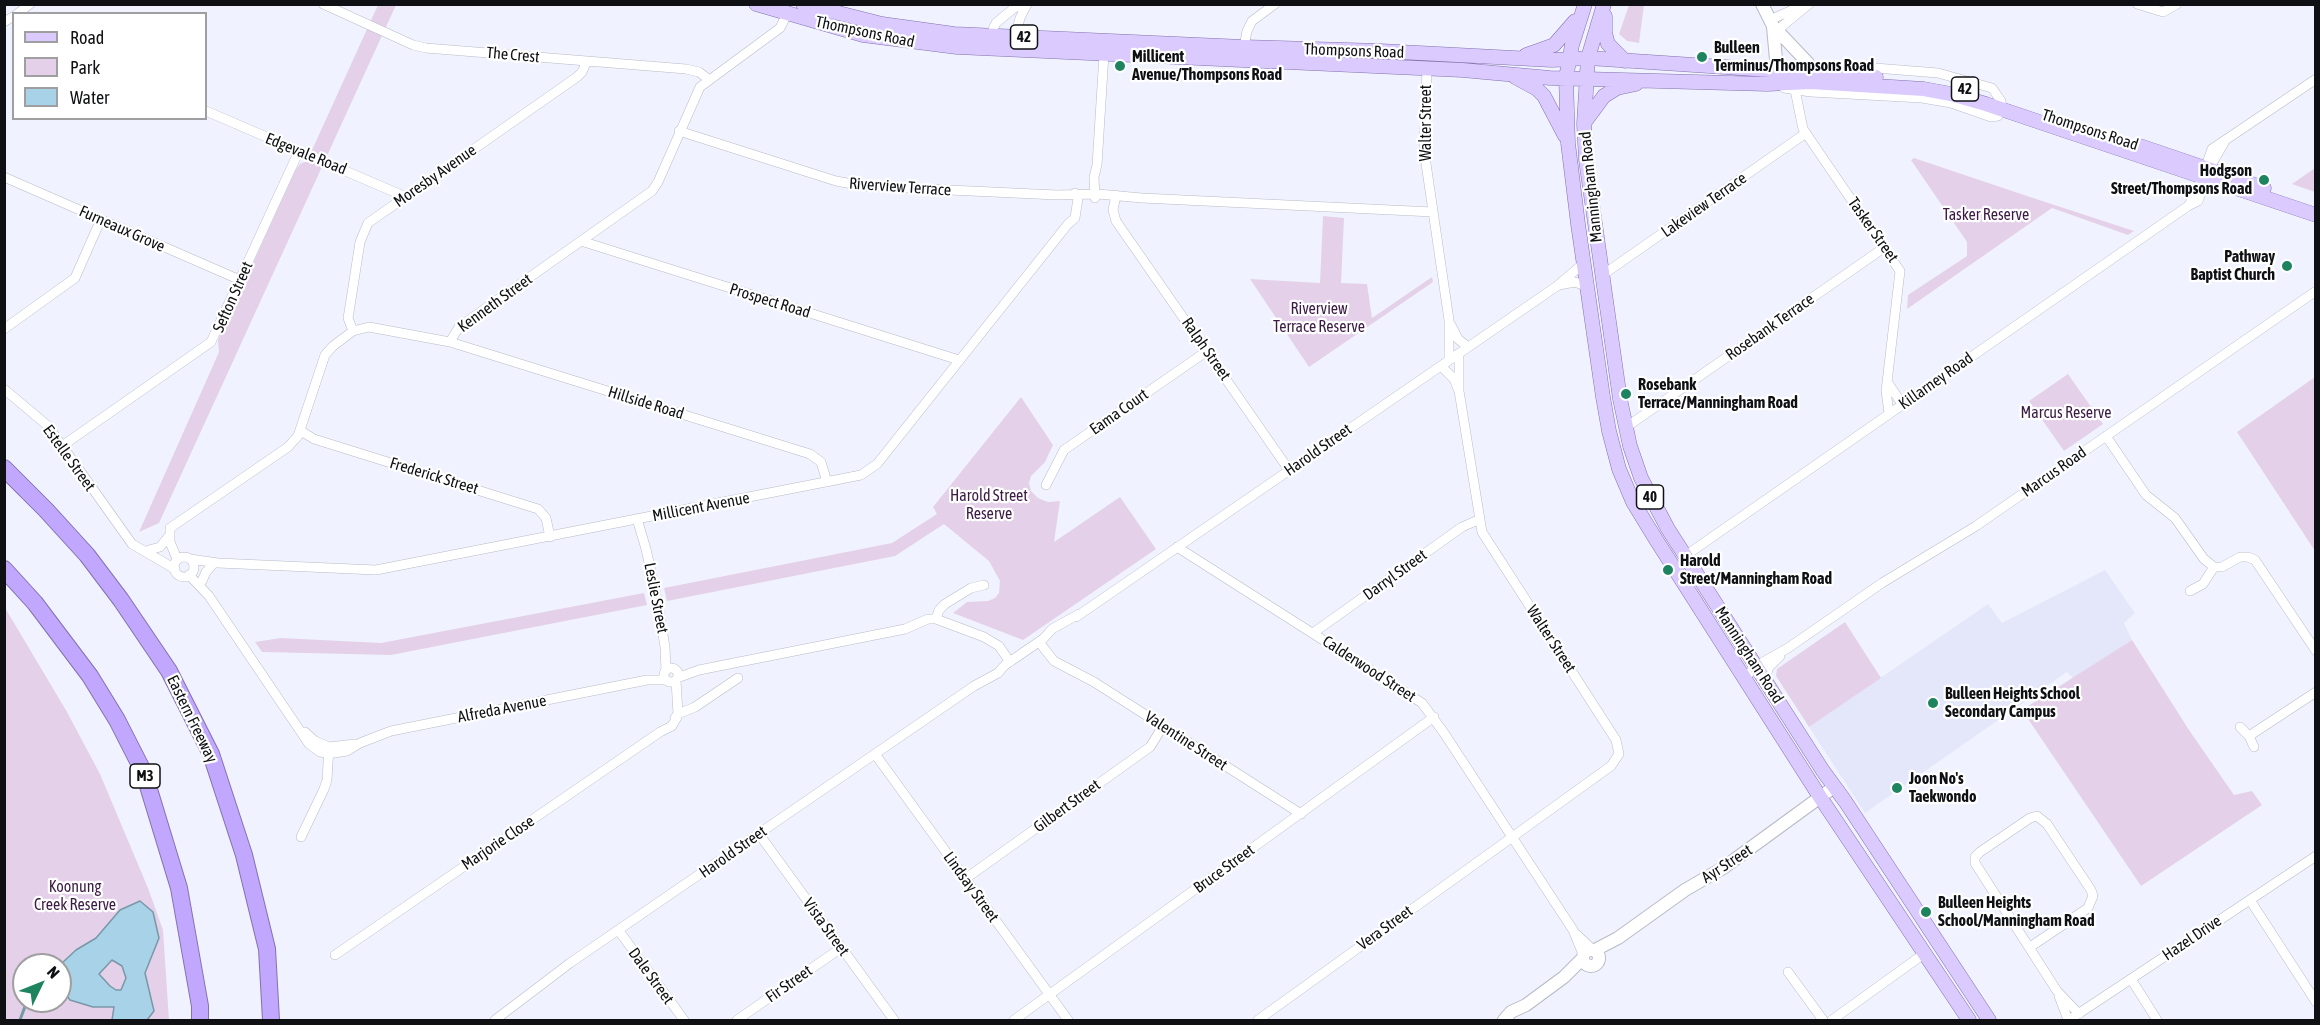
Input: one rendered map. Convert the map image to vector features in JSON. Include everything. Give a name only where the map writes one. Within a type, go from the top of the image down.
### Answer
[{"type":"highway","name":"Eastern Freeway","points":[[4,468],[87,555],[121,600],[169,670],[211,754],[244,855],[267,949],[271,1020]]},
{"type":"highway","name":"M3","points":[[4,569],[36,603],[90,676],[117,720],[144,773],[179,888],[200,1006],[200,1020]]},
{"type":"main road","name":"Thompsons Road","points":[[756,4],[788,9],[886,39],[946,46],[1002,50],[1101,49],[1244,53],[1381,51],[1510,58],[1588,58],[1786,81]]},
{"type":"main road","points":[[1510,58],[1538,52],[1554,45],[1568,32],[1585,4]]},
{"type":"main road","name":"Manningham Road","points":[[1585,4],[1569,59],[1566,78],[1568,143],[1609,431],[1625,484],[1642,519],[1820,797],[1969,1020]]},
{"type":"main road","points":[[1605,4],[1606,39],[1611,48],[1625,62]]},
{"type":"main road","name":"Manningham Road","points":[[1605,4],[1588,58],[1584,124],[1588,181],[1601,276],[1625,428],[1635,462],[1648,494],[1685,556],[1834,787],[1989,1020]]},
{"type":"main road","name":"Thompsons Road","points":[[805,5],[902,28],[1014,36],[1101,49]]},
{"type":"main road","points":[[788,9],[800,11],[805,5]]},
{"type":"main road","name":"Thompsons Road","points":[[1244,53],[1566,78],[1767,84],[1836,74],[1943,83],[2001,105],[2206,173],[2316,205]]},
{"type":"main road","points":[[1510,75],[1537,89],[1544,96],[1568,143]]},
{"type":"main road","name":"Thompsons Road","points":[[1811,77],[1931,90],[2001,105]]},
{"type":"main road","points":[[1584,124],[1598,102],[1611,92],[1626,86],[1656,81]]},
{"type":"main road","name":"Thompsons Road","points":[[2206,173],[2316,215]]},
{"type":"street","name":"The Crest","points":[[322,4],[413,45],[426,48],[686,69],[699,72],[708,79]]},
{"type":"street","points":[[1026,4],[1014,36],[1002,50],[993,35],[993,29],[1000,18],[1026,4]]},
{"type":"street","points":[[1244,53],[1246,31],[1252,21],[1275,4]]},
{"type":"street","points":[[1762,4],[1774,27],[1786,81]]},
{"type":"street","points":[[1774,27],[1807,4]]},
{"type":"street","points":[[2137,4],[2157,12],[2167,10],[2177,4]]},
{"type":"street","name":"Kenneth Street","points":[[353,331],[364,327],[376,327],[450,342],[459,327],[652,190],[658,182],[697,91],[708,79],[780,28],[788,9]]},
{"type":"street","points":[[1774,27],[1808,63],[1811,77]]},
{"type":"street","points":[[1096,196],[1101,49]]},
{"type":"street","name":"Moresby Avenue","points":[[353,331],[348,314],[362,234],[372,220],[577,77],[587,61]]},
{"type":"street","name":"Walter Street","points":[[1427,69],[1423,142],[1449,320],[1445,363],[1459,391]]},
{"type":"street","name":"Killarney Road","points":[[1685,556],[2201,198],[2212,149],[2316,80]]},
{"type":"street","name":"Thompsons Road","points":[[1786,81],[1922,98],[1951,104],[1991,117],[1998,116],[2001,105]]},
{"type":"street","name":"Tasker Street","points":[[1786,81],[1806,134],[1898,267],[1900,274],[1886,398],[1889,414]]},
{"type":"street","name":"Edgevale Road","points":[[207,111],[406,197]]},
{"type":"street","name":"Riverview Terrace","points":[[680,131],[852,185],[1433,212]]},
{"type":"street","name":"Lakeview Terrace","points":[[1601,276],[1806,134]]},
{"type":"street","name":"Sefton Street","points":[[62,446],[214,339],[299,151]]},
{"type":"street","name":"Furneaux Grove","points":[[4,177],[240,280]]},
{"type":"street","name":"Millicent Avenue","points":[[185,565],[216,564],[376,570],[861,475],[873,468],[1068,224],[1075,197]]},
{"type":"street","name":"Ralph Street","points":[[1116,198],[1122,228],[1289,470]]},
{"type":"street","points":[[4,329],[75,278],[101,219]]},
{"type":"street","name":"Prospect Road","points":[[581,241],[959,360]]},
{"type":"street","name":"Rosebank Terrace","points":[[1625,428],[1885,247]]},
{"type":"street","name":"Harold Street","points":[[496,1020],[564,968],[974,686],[995,668],[1010,662],[1039,642],[1056,634],[1079,614],[1557,286],[1584,264]]},
{"type":"street","points":[[1557,286],[1570,282],[1588,287]]},
{"type":"street","name":"Marcus Road","points":[[1745,678],[1756,666],[1788,648],[1897,574],[1967,532],[2316,291]]},
{"type":"street","name":"Walter Street","points":[[1449,320],[1458,339],[1468,347]]},
{"type":"street","points":[[149,550],[160,547],[168,537],[170,528],[288,447],[301,431],[325,355],[353,331]]},
{"type":"street","name":"Hillside Road","points":[[450,342],[810,454],[821,462],[827,482]]},
{"type":"street","name":"Eama Court","points":[[1046,485],[1064,450],[1207,351]]},
{"type":"street","name":"Walter Street","points":[[1459,353],[1459,391],[1479,520],[1485,538],[1616,740],[1619,750],[1618,757],[1611,765],[1512,837]]},
{"type":"street","points":[[1888,383],[1902,405]]},
{"type":"street","name":"Estelle Street","points":[[4,389],[42,420],[125,536],[137,548],[185,565],[209,596],[296,724],[328,750]]},
{"type":"street","name":"Frederick Street","points":[[301,431],[314,439],[538,509],[546,518],[550,537]]},
{"type":"street","points":[[2106,436],[2146,495],[2175,518],[2204,559],[2214,567],[2222,567],[2240,557],[2255,560],[2316,651]]},
{"type":"street","points":[[185,519],[174,537],[185,565]]},
{"type":"street","name":"Leslie Street","points":[[640,519],[678,716]]},
{"type":"street","name":"Darryl Street","points":[[1313,633],[1462,527],[1479,520]]},
{"type":"street","name":"Estelle Street","points":[[125,536],[149,550],[185,565],[202,581],[209,596]]},
{"type":"street","points":[[168,537],[185,565]]},
{"type":"street","name":"Calderwood Street","points":[[1177,547],[1418,700],[1434,717],[1590,956]]},
{"type":"street","points":[[202,581],[206,572],[216,564]]},
{"type":"street","points":[[2190,591],[2203,584],[2214,567]]},
{"type":"street","points":[[984,585],[971,588],[945,604],[939,610],[936,619],[984,637],[999,646],[1010,662]]},
{"type":"street","name":"Alfreda Avenue","points":[[328,750],[360,743],[391,731],[904,629],[923,620],[936,619]]},
{"type":"street","name":"Valentine Street","points":[[1039,642],[1051,658],[1094,682],[1301,814]]},
{"type":"street","name":"Marcus Road","points":[[1765,678],[1773,663],[1788,648]]},
{"type":"street","name":"Marjorie Close","points":[[335,955],[660,732],[678,716],[738,678]]},
{"type":"street","points":[[2249,736],[2316,692]]},
{"type":"street","name":"Bruce Street","points":[[1014,1020],[1434,717]]},
{"type":"street","name":"Gilbert Street","points":[[965,879],[1150,747],[1163,726]]},
{"type":"street","points":[[2240,727],[2249,736],[2254,747]]},
{"type":"street","points":[[301,837],[327,780],[328,750]]},
{"type":"street","name":"Lindsay Street","points":[[875,754],[1068,1020]]},
{"type":"street","name":"Ayr Street","points":[[1504,1020],[1511,1012],[1526,1005],[1590,956],[1723,868],[1834,787]]},
{"type":"street","points":[[2030,947],[2088,908],[2093,896],[2047,824],[2037,816],[2030,818],[1980,852],[1974,860],[2057,991],[2069,1020]]},
{"type":"street","name":"Vista Street","points":[[759,834],[894,1020]]},
{"type":"street","name":"Vera Street","points":[[1258,1020],[1512,837]]},
{"type":"street","name":"Hazel Drive","points":[[2069,1020],[2316,856]]},
{"type":"street","points":[[2250,900],[2316,1002]]},
{"type":"street","name":"Dale Street","points":[[618,931],[684,1020]]},
{"type":"street","name":"Fir Street","points":[[736,1020],[841,948]]},
{"type":"street","points":[[1832,1020],[1925,953]]},
{"type":"street","points":[[1788,972],[1823,1020]]},
{"type":"street","points":[[2131,980],[2157,1020]]},
{"type":"street","points":[[2057,991],[2079,1014]]},
{"type":"street","name":"Ayr Street","points":[[1513,1020],[1526,1005]]},
{"type":"shaded area","name":"Bulleen Heights School Secondary Campus","points":[[2105,570],[2135,613],[2124,623],[2132,640],[2074,679],[2067,672],[1865,813],[1809,727],[1988,604],[2002,623]]},
{"type":"green space","points":[[378,5],[396,5],[159,523],[139,532],[219,352],[218,340],[295,171],[300,164],[307,161]]},
{"type":"green space","points":[[1629,5],[1644,5],[1639,43],[1627,41],[1619,34]]},
{"type":"green space","name":"Tasker Reserve","points":[[1914,158],[2134,231],[2128,235],[2052,208],[1907,309],[1908,295],[1967,256],[1967,242],[1911,160]]},
{"type":"green space","points":[[2315,168],[2315,192],[2292,184]]},
{"type":"green space","name":"Riverview Terrace Reserve","points":[[1323,216],[1344,218],[1341,283],[1367,284],[1372,318],[1432,277],[1433,282],[1309,367],[1250,279],[1320,283]]},
{"type":"green space","name":"Marcus Reserve","points":[[2068,374],[2103,424],[2064,451],[2029,401]]},
{"type":"green space","points":[[2315,377],[2315,551],[2237,432]]},
{"type":"green space","name":"Harold Street Reserve","points":[[1021,397],[1053,445],[1045,462],[1031,476],[1029,483],[1031,491],[1038,498],[1048,502],[1060,501],[1054,542],[1120,497],[1156,549],[1023,640],[953,613],[967,602],[988,601],[995,598],[999,593],[1000,581],[989,561],[944,524],[895,556],[667,601],[664,588],[892,543],[937,514],[933,507]]},
{"type":"green space","points":[[644,593],[647,605],[391,655],[262,652],[255,642],[281,638],[381,643]]},
{"type":"green space","name":"Koonung Creek Reserve","points":[[4,606],[67,712],[100,774],[148,888],[163,930],[169,1020],[5,1020]]},
{"type":"green space","points":[[1845,622],[1881,678],[1809,727],[1776,676],[1777,669]]},
{"type":"green space","points":[[2132,640],[2189,730],[2234,795],[2252,791],[2262,805],[2141,886],[2022,710]]},
{"type":"water","points":[[140,901],[153,912],[159,938],[145,973],[154,1011],[147,1020],[112,1020],[114,1007],[93,1007],[72,1001],[72,954],[96,938],[120,910]],"holes":[[[112,960],[122,966],[126,978],[121,990],[116,990],[99,974]]]},
{"type":"waterway","points":[[20,1020],[23,1013]]},
{"type":"place","name":"Bulleen Terminus/Thompsons Road","points":[[1702,57]]},
{"type":"place","name":"Millicent Avenue/Thompsons Road","points":[[1120,66]]},
{"type":"place","name":"Hodgson Street/Thompsons Road","points":[[2264,180]]},
{"type":"place","name":"Pathway Baptist Church","points":[[2287,266]]},
{"type":"place","name":"Rosebank Terrace/Manningham Road","points":[[1626,394]]},
{"type":"place","name":"Harold Street/Manningham Road","points":[[1668,570]]},
{"type":"place","name":"Bulleen Heights School Secondary Campus","points":[[1933,703]]},
{"type":"place","name":"Joon No's Taekwondo","points":[[1897,788]]},
{"type":"place","name":"Bulleen Heights School/Manningham Road","points":[[1926,912]]}]
